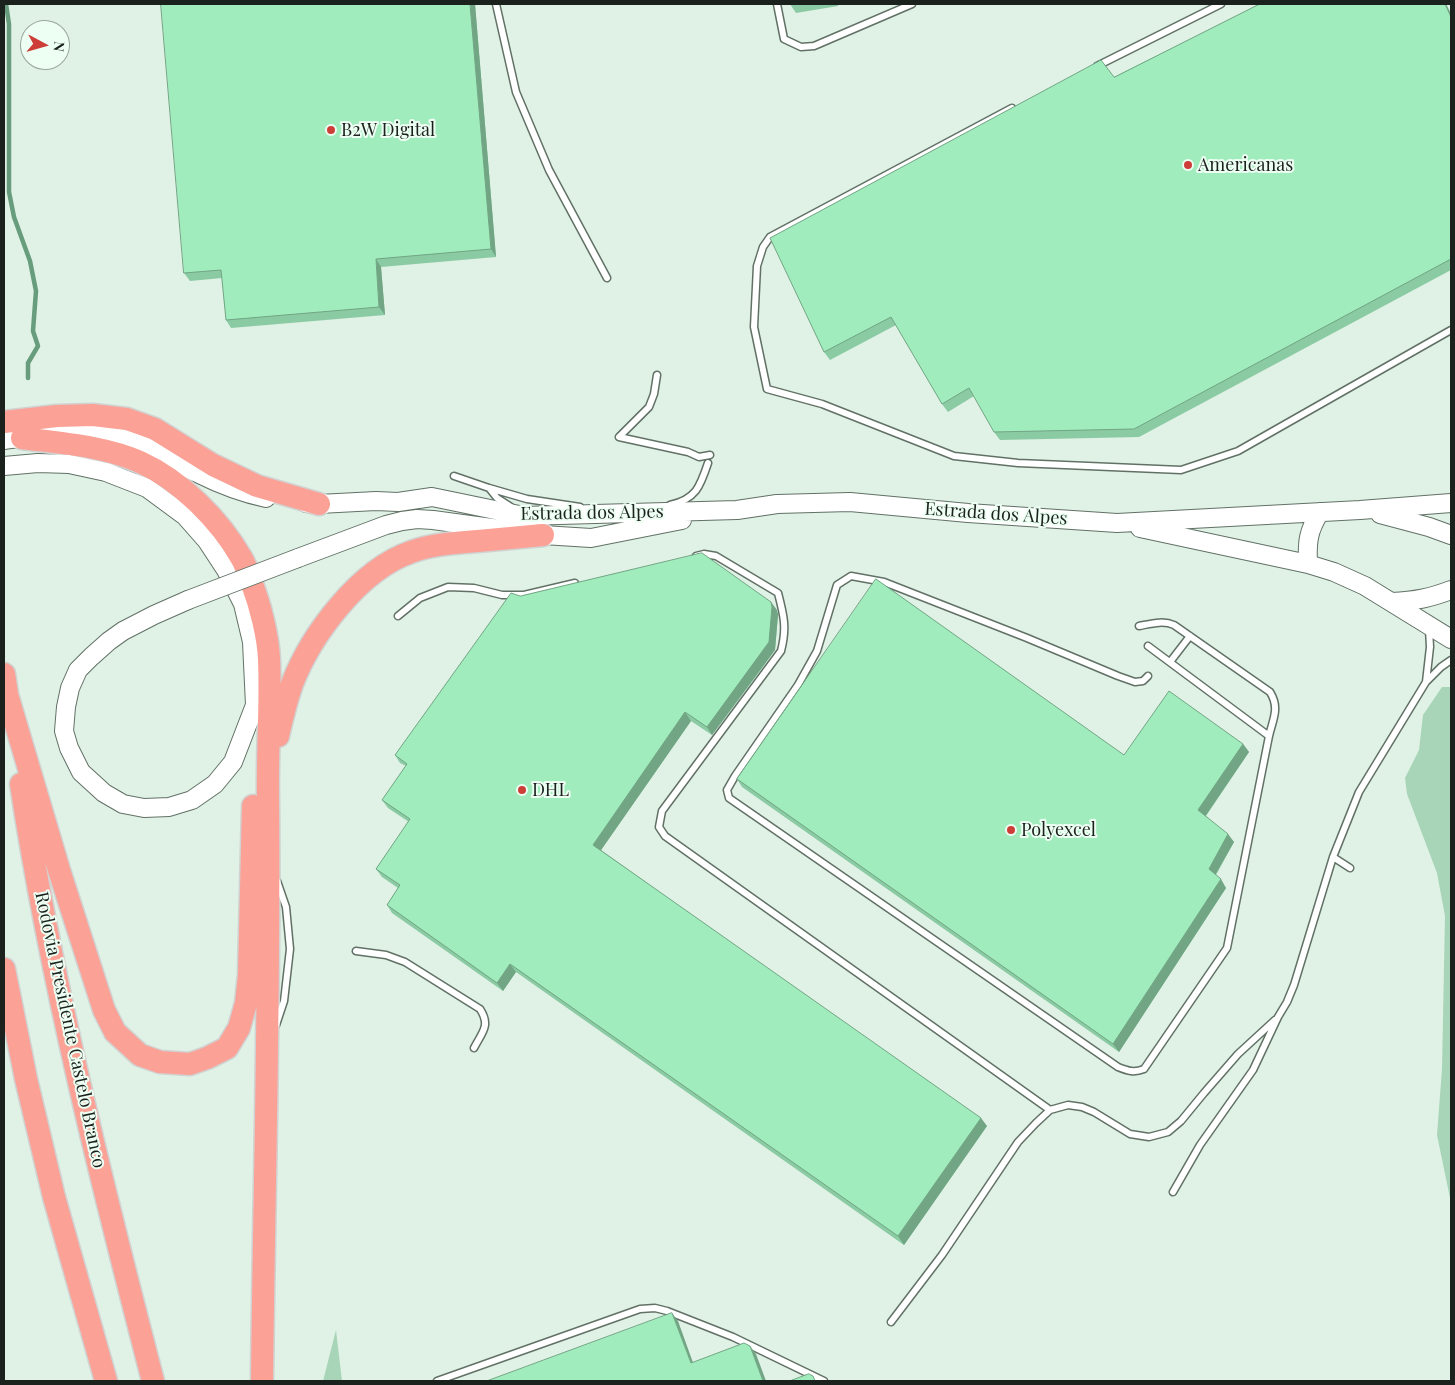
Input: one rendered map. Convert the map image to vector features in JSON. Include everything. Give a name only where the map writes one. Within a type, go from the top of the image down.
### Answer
[{"type":"highway","points":[[4,422],[57,416],[93,415],[127,419],[155,429],[213,465],[257,486],[319,504]]},
{"type":"highway","points":[[13,439],[119,454],[141,462],[168,478],[187,493],[217,524],[242,560],[259,602],[269,656],[262,1381]]},
{"type":"highway","points":[[268,786],[284,708],[292,683],[306,654],[321,630],[346,598],[365,579],[387,563],[411,552],[451,543],[542,535]]},
{"type":"highway","name":"Rodovia Presidente Castelo Branco","points":[[4,674],[25,812],[69,1040],[153,1381]]},
{"type":"highway","points":[[8,698],[59,870],[104,1010],[115,1032],[140,1055],[160,1062],[176,1064],[190,1064],[226,1048],[239,1028],[246,1003],[249,975],[256,706]]},
{"type":"highway","points":[[4,969],[26,1079],[54,1197],[106,1381]]},
{"type":"main road","name":"Estrada dos Alpes","points":[[13,439],[57,432],[90,432],[122,438],[146,447],[226,487],[256,496],[287,502],[319,504],[376,501],[398,502],[432,497],[524,516],[737,510],[777,504],[850,502],[968,513],[1117,523],[1360,510]]},
{"type":"main road","points":[[4,466],[38,463],[70,464],[106,472],[147,488],[185,516],[207,541],[226,570],[243,604],[252,642],[256,706],[233,762],[215,784],[192,800],[169,806],[144,808],[123,804],[104,793],[81,772],[69,748],[64,732],[70,688],[78,670],[109,641],[123,631],[154,615],[188,600],[298,558],[386,525],[409,520],[433,520],[542,535],[592,538],[737,510]]},
{"type":"main road","points":[[1360,510],[1451,503]]},
{"type":"main road","points":[[1360,510],[1398,518],[1451,535]]},
{"type":"main road","points":[[1308,564],[1307,546],[1311,526],[1320,512]]},
{"type":"main road","name":"Estrada dos Alpes","points":[[1117,523],[1308,564],[1334,572],[1365,586],[1451,639]]},
{"type":"main road","points":[[1392,602],[1415,601],[1451,590]]},
{"type":"lane","points":[[496,4],[516,92],[549,170],[607,278]]},
{"type":"lane","points":[[777,4],[784,39],[801,47],[814,46],[912,4]]},
{"type":"lane","points":[[1087,70],[1221,4]]},
{"type":"lane","points":[[1016,106],[770,237],[763,248],[756,266],[754,327],[767,389],[822,404],[954,456],[1018,463],[1181,470],[1238,451],[1451,330]]},
{"type":"lane","points":[[656,375],[654,394],[649,407],[619,437],[688,452],[699,457],[710,454]]},
{"type":"lane","points":[[454,476],[527,499],[590,508],[625,510],[684,502],[694,494],[702,480],[708,463]]},
{"type":"lane","points":[[488,488],[497,498],[524,516]]},
{"type":"lane","points":[[686,558],[704,554],[716,556],[778,593],[785,616],[784,637],[781,651],[662,811],[659,827],[665,836],[1050,1110]]},
{"type":"lane","points":[[1139,626],[1168,622],[1174,624],[1270,692],[1275,700],[1276,709],[1268,736],[1227,948],[1144,1068],[1138,1072],[1118,1067],[729,798],[727,790],[735,776],[798,685],[817,651],[837,585],[851,576],[884,582],[1135,682],[1143,681],[1148,676]]},
{"type":"lane","points":[[398,616],[420,598],[448,587],[474,588],[502,595],[524,595],[581,582]]},
{"type":"lane","points":[[1426,682],[1430,647],[1429,625]]},
{"type":"lane","points":[[1170,662],[1190,636]]},
{"type":"lane","points":[[1148,646],[1268,736]]},
{"type":"lane","points":[[1173,1192],[1200,1145],[1253,1070],[1287,1002],[1294,985],[1333,857],[1359,792],[1426,682],[1451,660]]},
{"type":"lane","points":[[1333,857],[1350,868]]},
{"type":"lane","points":[[356,951],[386,955],[405,962],[480,1009],[486,1018],[486,1025],[474,1048]]},
{"type":"lane","points":[[890,1322],[942,1256],[1018,1142],[1050,1110],[1068,1105],[1082,1107],[1094,1112],[1130,1134],[1150,1137],[1168,1132],[1182,1121],[1238,1054],[1278,1017]]},
{"type":"lane","points":[[437,1381],[640,1308],[655,1308],[733,1337],[824,1381]]},
{"type":"green space","points":[[1442,687],[1451,687],[1451,1203],[1437,1135],[1442,1069],[1445,916],[1437,873],[1407,794],[1405,778],[1419,750],[1423,715]]},
{"type":"green space","points":[[336,1330],[342,1381],[323,1381]]},
{"type":"building","name":"B2W Digital","points":[[161,4],[470,4],[491,249],[376,259],[379,307],[226,320],[221,270],[184,273]]},
{"type":"building","name":"Americanas","points":[[1260,4],[1445,4],[1451,17],[1451,259],[1134,429],[994,432],[969,388],[942,404],[891,317],[824,352],[770,238],[1101,60],[1114,77]]},
{"type":"building","points":[[702,553],[771,602],[769,642],[707,727],[685,712],[593,845],[981,1118],[898,1236],[510,964],[497,983],[387,905],[400,885],[376,869],[410,819],[382,800],[407,764],[395,755],[511,593],[520,596]]},
{"type":"building","name":"Polyexcel","points":[[876,579],[1124,755],[1169,691],[1243,744],[1198,810],[1228,834],[1209,869],[1221,879],[1113,1044],[737,779]]},
{"type":"building","points":[[672,1313],[691,1363],[744,1343],[750,1346],[763,1381],[487,1381]]},
{"type":"building","points":[[809,1374],[813,1376],[815,1381],[790,1381]]},
{"type":"waterway","points":[[6,4],[9,24],[9,192],[14,217],[30,261],[36,291],[33,331],[38,346],[28,363],[28,378]]},
{"type":"place","name":"B2W Digital","points":[[331,130]]},
{"type":"place","name":"Americanas","points":[[1188,165]]},
{"type":"place","name":"DHL","points":[[522,790]]},
{"type":"place","name":"Polyexcel","points":[[1011,830]]}]
